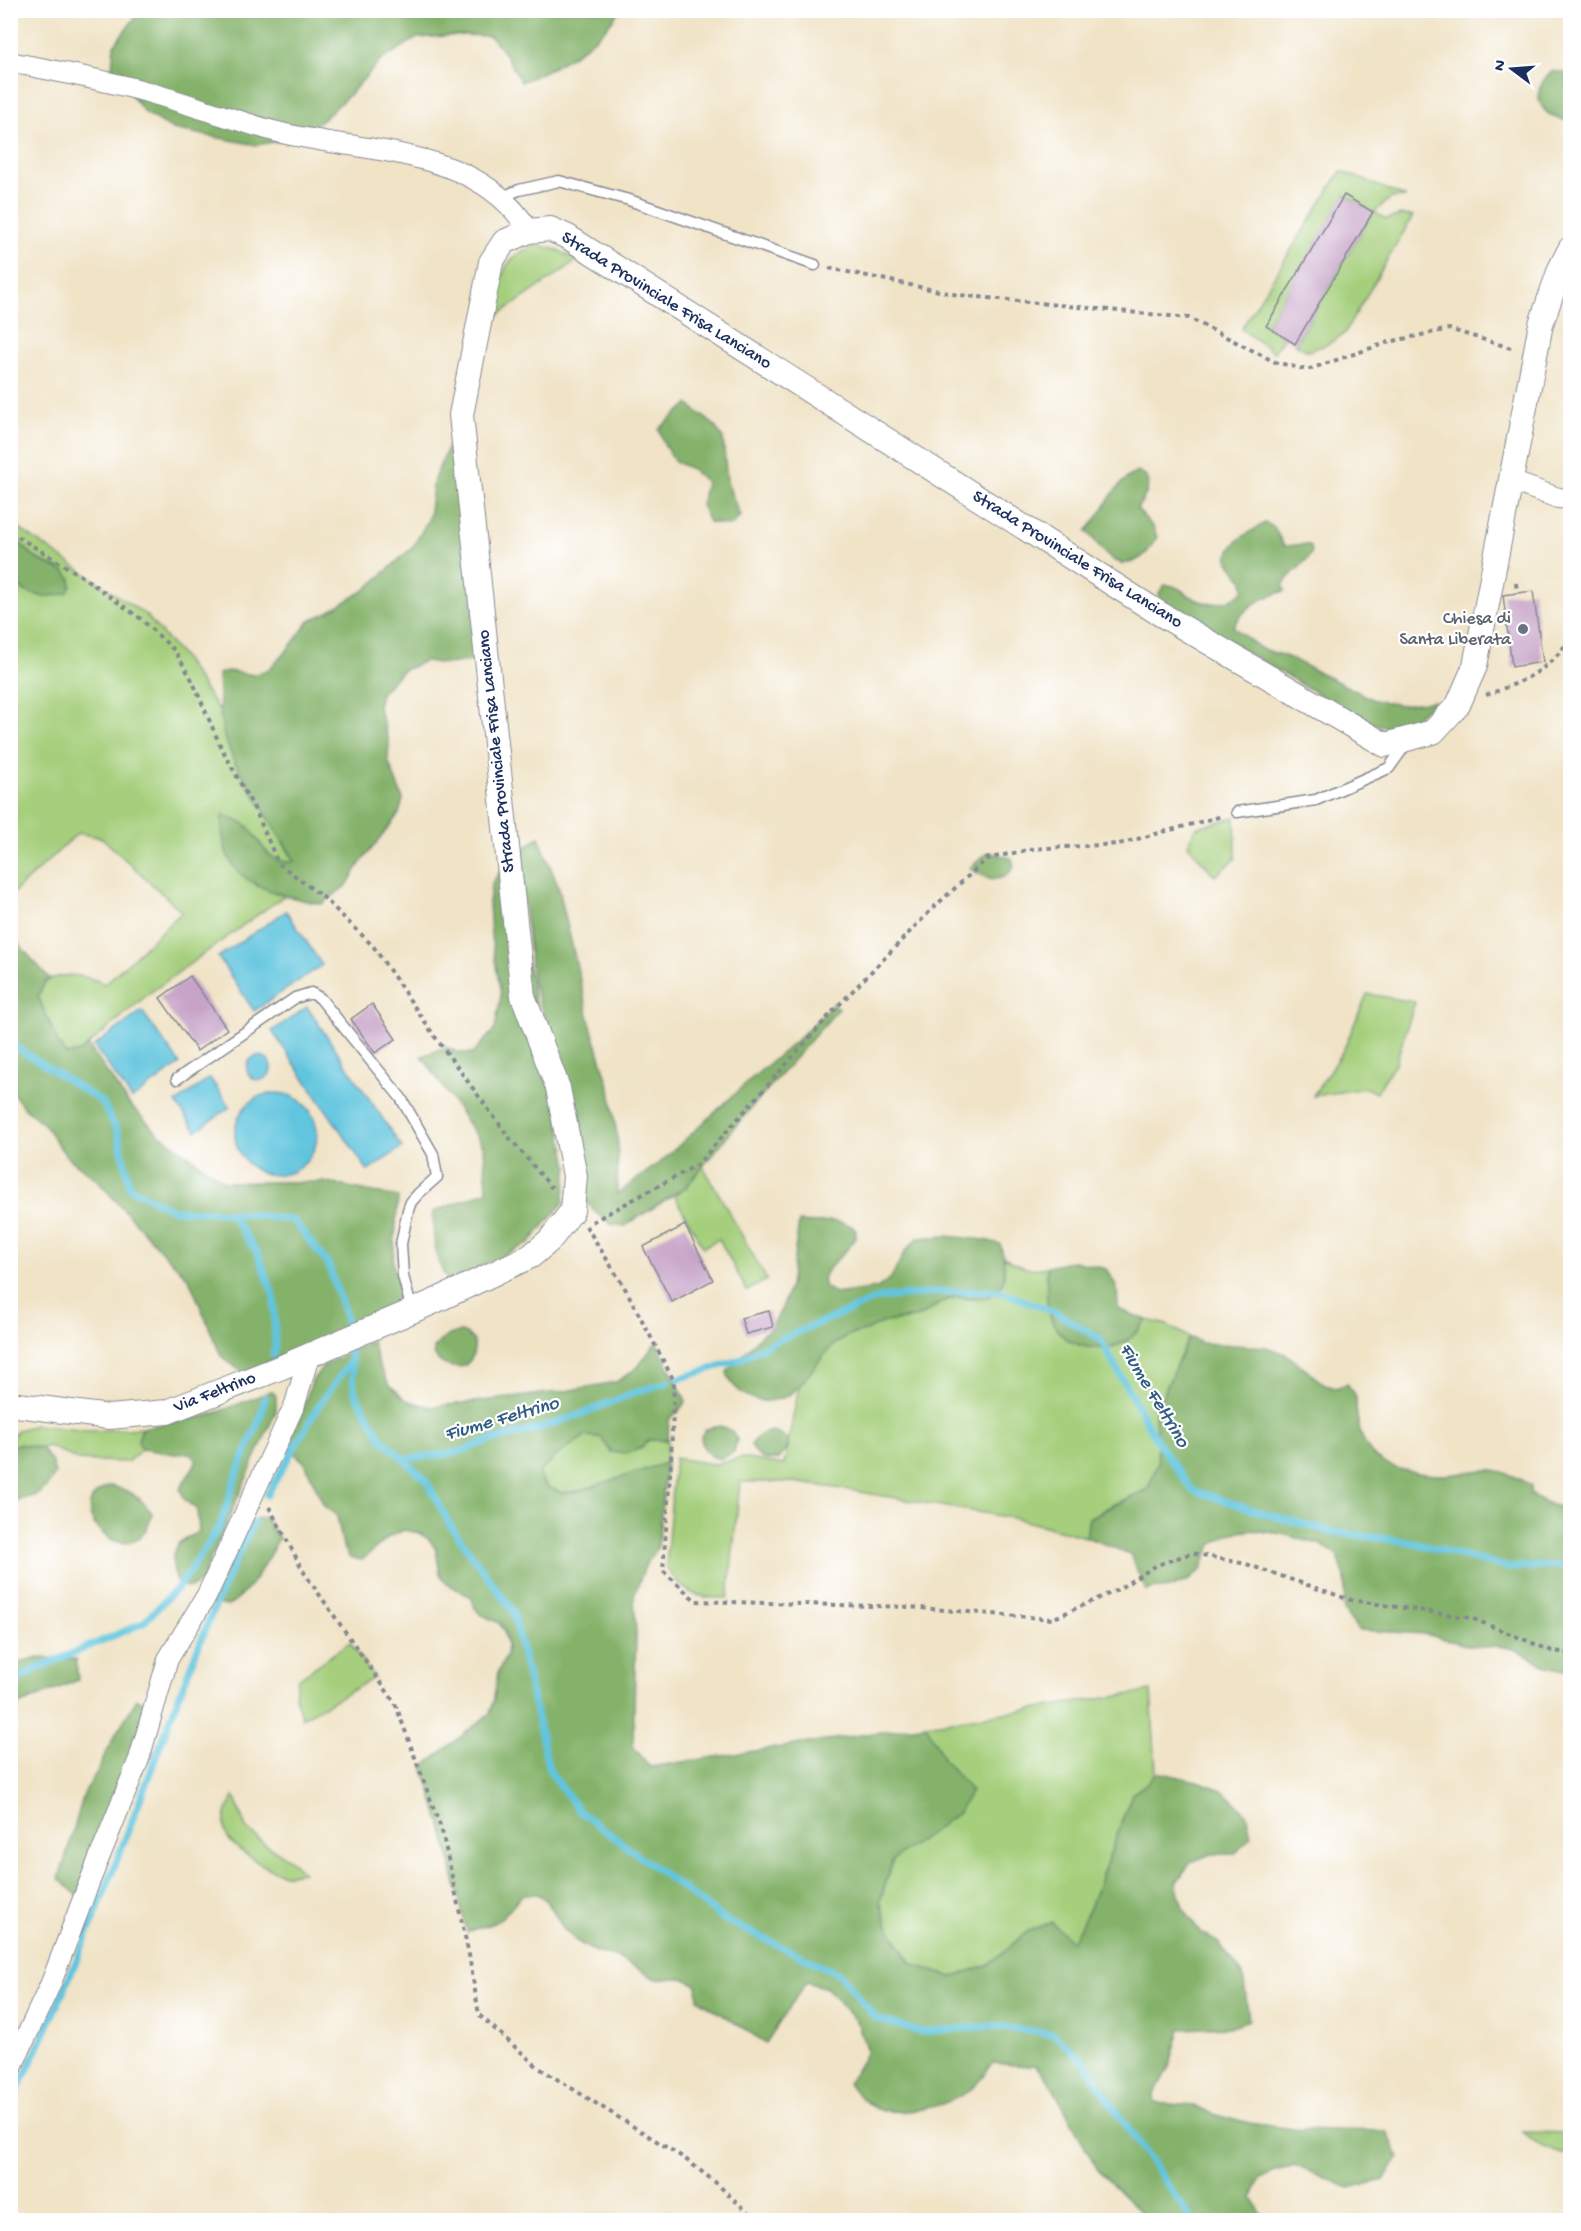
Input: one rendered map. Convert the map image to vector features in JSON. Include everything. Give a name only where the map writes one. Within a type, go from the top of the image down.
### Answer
[{"type":"street","points":[[10,62],[142,91],[273,130],[416,156],[469,177],[502,198],[518,213],[529,231]]},
{"type":"street","name":"Strada Provinciale Frisa Lanciano","points":[[572,1211],[574,1176],[558,1088],[523,996],[461,415],[490,262],[504,242],[529,231],[550,229],[568,237],[1157,612],[1385,745],[1433,732],[1458,705],[1475,666],[1541,324],[1560,269],[1570,249]]},
{"type":"street","points":[[1511,481],[1558,498],[1570,499]]},
{"type":"street","points":[[10,2071],[51,1983],[139,1759],[168,1659],[207,1595],[295,1404],[309,1356],[531,1256],[550,1240],[572,1211]]},
{"type":"street","name":"Via Feltrino","points":[[10,1404],[109,1417],[167,1412],[309,1356]]},
{"type":"lane","points":[[502,198],[519,190],[560,181],[629,200],[815,266]]},
{"type":"lane","points":[[1237,812],[1316,800],[1389,768],[1410,738]]},
{"type":"lane","points":[[177,1079],[295,998],[311,993],[320,998],[401,1098],[434,1154],[438,1177],[411,1202],[401,1244],[403,1275],[412,1311]]},
{"type":"path","points":[[815,266],[958,295],[1189,318],[1275,362],[1307,370],[1389,342],[1449,328],[1535,355]]},
{"type":"path","points":[[10,532],[80,575],[133,613],[175,651],[192,680],[220,745],[257,814],[278,862],[324,898],[373,946],[448,1055],[508,1136],[572,1211]]},
{"type":"path","points":[[1458,705],[1528,679],[1557,658],[1570,639]]},
{"type":"path","points":[[1237,812],[1119,844],[1031,849],[987,859],[933,908],[835,1009],[697,1164],[586,1225],[626,1290],[674,1381],[663,1571],[696,1601],[909,1607],[1052,1619],[1115,1591],[1157,1566],[1192,1553],[1246,1564],[1351,1600],[1472,1618],[1552,1651],[1570,1653]]},
{"type":"path","points":[[258,1485],[305,1574],[395,1703],[442,1831],[469,1955],[479,2015],[539,2068],[684,2158],[715,2182],[756,2220]]},
{"type":"green space","points":[[140,11],[619,11],[600,34],[576,54],[521,82],[505,54],[490,36],[460,35],[417,38],[381,60],[325,118],[295,138],[256,145],[173,129],[145,113],[112,70],[114,45]]},
{"type":"green space","points":[[1552,71],[1570,74],[1568,121],[1550,114],[1540,102],[1540,87]]},
{"type":"green space","points":[[1341,171],[1406,197],[1391,198],[1374,212],[1386,219],[1401,215],[1413,216],[1344,334],[1328,344],[1308,351],[1295,344],[1373,212],[1345,195],[1266,326],[1284,337],[1274,352],[1241,329]]},
{"type":"green space","points":[[540,245],[578,260],[497,316],[501,280],[509,262],[526,249]]},
{"type":"green space","points":[[688,404],[714,425],[723,438],[727,482],[740,516],[731,526],[709,522],[701,505],[706,482],[692,469],[675,462],[665,446],[659,429]]},
{"type":"green space","points":[[453,436],[479,660],[446,664],[425,661],[402,671],[381,693],[378,706],[389,742],[388,760],[403,799],[399,814],[359,865],[347,885],[322,904],[265,889],[242,875],[228,857],[222,831],[222,815],[248,827],[272,857],[286,862],[295,861],[234,761],[224,736],[218,674],[228,671],[254,675],[269,669],[285,653],[309,621],[365,590],[413,547],[429,518],[434,479]]},
{"type":"green space","points":[[1138,472],[1148,481],[1147,492],[1137,509],[1153,527],[1157,537],[1142,557],[1127,563],[1119,562],[1107,555],[1086,531],[1115,490]]},
{"type":"green space","points":[[11,523],[146,615],[185,660],[220,712],[224,736],[234,761],[295,862],[286,862],[272,857],[261,846],[247,825],[257,886],[285,895],[147,995],[80,1052],[66,1055],[58,1043],[38,996],[45,982],[60,976],[75,975],[105,984],[182,912],[102,838],[78,833],[11,895],[11,574],[18,586],[43,597],[71,586],[71,579],[64,571],[37,559],[11,535]]},
{"type":"green space","points":[[1265,523],[1274,527],[1284,546],[1310,545],[1312,551],[1306,561],[1283,585],[1285,591],[1255,603],[1233,627],[1260,648],[1290,658],[1374,700],[1401,705],[1434,701],[1414,719],[1388,728],[1363,720],[1160,602],[1159,593],[1165,585],[1177,587],[1195,599],[1208,603],[1234,598],[1244,590],[1243,581],[1227,559],[1229,552],[1237,541]]},
{"type":"green space","points":[[11,535],[37,559],[64,571],[71,579],[71,586],[67,593],[42,596],[19,587],[10,573]]},
{"type":"green space","points":[[1235,817],[1236,858],[1215,876],[1188,845],[1195,828]]},
{"type":"green space","points":[[539,837],[559,889],[590,1023],[610,1089],[618,1143],[617,1194],[664,1159],[796,1041],[833,1004],[839,1008],[738,1123],[686,1187],[625,1226],[611,1224],[597,1214],[586,1201],[544,1017],[533,982],[519,860],[521,851]]},
{"type":"green space","points":[[988,852],[1012,858],[1014,867],[1004,876],[994,879],[970,868]]},
{"type":"green space","points":[[507,862],[568,1166],[563,1203],[529,1243],[449,1282],[437,1257],[433,1212],[487,1191],[484,1147],[422,1056],[446,1047],[459,1053],[473,1053],[495,1029],[501,995],[491,936],[489,902],[492,883]]},
{"type":"green space","points":[[11,936],[50,979],[45,982],[38,996],[58,1043],[66,1055],[80,1052],[88,1045],[129,1104],[159,1134],[225,1182],[324,1182],[398,1197],[393,1263],[402,1304],[243,1373],[221,1356],[189,1279],[96,1179],[66,1156],[44,1124],[24,1108],[11,1090]]},
{"type":"green space","points":[[1367,994],[1415,1002],[1396,1062],[1376,1093],[1366,1088],[1313,1096],[1344,1049]]},
{"type":"green space","points":[[703,1166],[767,1280],[747,1291],[719,1239],[703,1247],[674,1195],[686,1187]]},
{"type":"green space","points":[[831,1221],[848,1224],[855,1229],[856,1236],[824,1276],[824,1286],[836,1294],[877,1288],[891,1278],[906,1250],[918,1238],[947,1236],[1000,1244],[1004,1262],[1003,1282],[996,1292],[987,1297],[952,1298],[920,1315],[882,1323],[849,1335],[829,1349],[790,1394],[768,1401],[752,1398],[736,1388],[727,1372],[760,1336],[771,1328],[782,1308],[790,1286],[799,1222]]},
{"type":"green space","points":[[1004,1257],[1025,1268],[1047,1267],[1049,1312],[1056,1328],[1071,1342],[1091,1348],[1113,1346],[1130,1339],[1147,1320],[1167,1325],[1189,1337],[1155,1413],[1158,1463],[1148,1489],[1089,1518],[1086,1537],[1018,1519],[843,1489],[793,1482],[740,1482],[728,1598],[699,1595],[678,1583],[666,1566],[675,1458],[715,1464],[742,1458],[784,1465],[799,1386],[827,1350],[846,1336],[865,1331],[884,1322],[906,1320],[926,1313],[938,1303],[957,1297],[969,1299],[998,1291],[1002,1282]]},
{"type":"green space","points":[[1073,1261],[1106,1269],[1117,1287],[1118,1309],[1147,1320],[1133,1336],[1113,1346],[1091,1348],[1071,1342],[1056,1328],[1048,1306],[1047,1267]]},
{"type":"green space","points":[[461,1332],[474,1341],[473,1355],[467,1364],[459,1367],[441,1362],[435,1356],[434,1349],[447,1336]]},
{"type":"green space","points":[[1189,1337],[1202,1343],[1266,1347],[1286,1354],[1325,1385],[1336,1388],[1347,1384],[1356,1396],[1359,1427],[1366,1445],[1373,1455],[1390,1466],[1436,1475],[1484,1470],[1498,1471],[1531,1486],[1530,1494],[1540,1500],[1554,1506],[1570,1508],[1570,1671],[1546,1666],[1514,1649],[1500,1646],[1466,1645],[1425,1634],[1358,1630],[1344,1611],[1345,1577],[1338,1557],[1322,1545],[1282,1534],[1252,1530],[1228,1534],[1211,1546],[1201,1570],[1189,1580],[1172,1587],[1146,1591],[1130,1554],[1086,1537],[1089,1518],[1148,1489],[1158,1463],[1155,1413]]},
{"type":"green space","points":[[372,1341],[378,1363],[388,1383],[406,1400],[430,1407],[560,1392],[616,1382],[638,1367],[657,1343],[686,1401],[669,1420],[668,1440],[649,1440],[636,1450],[617,1453],[611,1452],[601,1437],[585,1436],[557,1455],[539,1473],[548,1487],[562,1493],[578,1491],[666,1463],[658,1547],[645,1566],[634,1596],[636,1635],[633,1746],[650,1767],[926,1725],[944,1760],[971,1791],[958,1813],[893,1860],[880,1901],[887,1924],[912,1964],[951,1977],[988,1965],[1027,1932],[1052,1922],[1072,1942],[1090,1908],[1132,1794],[1149,1782],[1156,1772],[1197,1781],[1222,1790],[1246,1813],[1251,1836],[1235,1854],[1211,1854],[1191,1862],[1176,1883],[1183,1908],[1200,1932],[1219,1943],[1243,1975],[1249,2020],[1229,2027],[1180,2029],[1169,2068],[1154,2094],[1154,2103],[1195,2106],[1242,2122],[1293,2129],[1387,2131],[1399,2157],[1384,2180],[1349,2188],[1294,2165],[1260,2178],[1253,2198],[1264,2220],[1148,2220],[1098,2170],[1049,2081],[1035,2065],[992,2063],[974,2086],[950,2101],[909,2111],[883,2110],[865,2102],[848,2084],[867,2052],[858,2024],[827,1988],[806,1982],[766,2043],[698,1999],[697,1985],[683,1978],[656,1979],[618,1958],[595,1952],[576,1941],[563,1928],[547,1901],[538,1894],[523,1894],[499,1919],[467,1932],[444,1834],[423,1767],[490,1713],[498,1672],[506,1656],[507,1644],[504,1630],[499,1623],[480,1614],[471,1597],[446,1583],[440,1574],[436,1550],[430,1540],[419,1533],[404,1530],[390,1536],[362,1560],[350,1558],[343,1546],[337,1516],[324,1506],[305,1463],[286,1445],[300,1418],[312,1381],[323,1366]]},
{"type":"green space","points":[[272,1391],[276,1396],[276,1411],[201,1581],[192,1587],[180,1586],[173,1565],[175,1549],[180,1542],[199,1531],[197,1510],[185,1500],[180,1489],[197,1461],[189,1453],[175,1454],[142,1449],[138,1441],[142,1428],[210,1415]]},
{"type":"green space","points":[[35,1425],[88,1431],[142,1428],[138,1441],[142,1449],[127,1462],[78,1460],[49,1446],[41,1448],[19,1444],[11,1446],[11,1438],[18,1430]]},
{"type":"green space","points":[[720,1426],[732,1431],[737,1439],[734,1452],[721,1459],[706,1452],[701,1436],[706,1429]]},
{"type":"green space","points":[[772,1431],[783,1436],[789,1446],[778,1459],[769,1460],[758,1456],[751,1445],[760,1435]]},
{"type":"green space","points":[[585,1436],[601,1437],[611,1452],[640,1449],[649,1440],[668,1440],[666,1463],[578,1491],[562,1493],[548,1487],[539,1473],[557,1455]]},
{"type":"green space","points":[[19,1444],[41,1448],[52,1462],[55,1474],[38,1494],[11,1501],[11,1446]]},
{"type":"green space","points":[[111,1486],[134,1495],[152,1513],[143,1534],[131,1542],[116,1541],[103,1534],[93,1522],[90,1508],[95,1495]]},
{"type":"green space","points":[[265,1517],[279,1538],[257,1576],[236,1600],[227,1606],[210,1603],[243,1535],[253,1520]]},
{"type":"green space","points":[[350,1642],[374,1678],[302,1718],[295,1697],[297,1680]]},
{"type":"green space","points":[[34,1658],[76,1659],[78,1680],[11,1708],[11,1665]]},
{"type":"green space","points":[[1151,1691],[1156,1772],[1149,1782],[1132,1794],[1090,1908],[1072,1943],[1027,1932],[988,1965],[951,1977],[912,1964],[887,1924],[880,1901],[893,1860],[922,1838],[971,1791],[944,1760],[926,1725]]},
{"type":"green space","points":[[137,1699],[145,1703],[146,1715],[78,1896],[59,1879],[84,1794],[112,1740]]},
{"type":"green space","points":[[234,1796],[246,1828],[303,1872],[285,1874],[278,1872],[250,1857],[233,1844],[225,1831],[225,1821],[226,1812]]},
{"type":"green space","points":[[1522,2132],[1570,2133],[1570,2155],[1545,2147]]},
{"type":"water","points":[[286,911],[322,965],[254,1011],[218,957]]},
{"type":"water","points":[[307,1007],[402,1147],[368,1171],[272,1031]]},
{"type":"water","points":[[142,1011],[180,1064],[132,1099],[94,1046]]},
{"type":"water","points":[[259,1056],[268,1059],[271,1068],[268,1077],[259,1080],[250,1077],[247,1068],[250,1059]]},
{"type":"water","points":[[210,1078],[230,1107],[196,1131],[176,1103]]},
{"type":"water","points":[[276,1093],[292,1096],[305,1105],[314,1118],[317,1134],[314,1150],[305,1163],[292,1172],[276,1175],[260,1172],[247,1163],[238,1150],[235,1134],[238,1118],[247,1105],[260,1096]]},
{"type":"building","points":[[1344,195],[1373,212],[1295,344],[1266,326]]},
{"type":"building","name":"Chiesa di Santa Liberata","points":[[1533,591],[1543,662],[1512,667],[1503,595]]},
{"type":"building","points":[[190,976],[227,1029],[197,1051],[160,998]]},
{"type":"building","points":[[372,1004],[396,1039],[375,1053],[351,1019]]},
{"type":"building","points":[[685,1225],[713,1280],[672,1302],[643,1247]]},
{"type":"building","points":[[769,1311],[773,1327],[746,1334],[741,1318]]},
{"type":"waterway","name":"Fiume Feltrino","points":[[10,1043],[102,1102],[118,1132],[130,1188],[173,1210],[247,1214],[293,1220],[328,1264],[345,1314],[347,1333]]},
{"type":"waterway","points":[[230,1213],[258,1254],[274,1296],[275,1346],[273,1355]]},
{"type":"waterway","name":"Fiume Feltrino","points":[[678,1379],[739,1360],[769,1344],[879,1298],[942,1292],[998,1291],[1055,1312],[1100,1339],[1158,1443],[1192,1490],[1269,1515],[1333,1532],[1410,1542],[1510,1568],[1570,1565]]},
{"type":"waterway","points":[[349,1345],[355,1393],[382,1439],[426,1480],[450,1525],[513,1611],[549,1770],[579,1811],[725,1920],[841,1975],[875,2018],[920,2032],[993,2026],[1054,2034],[1087,2065],[1107,2098],[1192,2220]]},
{"type":"waterway","points":[[267,1495],[319,1405],[351,1361]]},
{"type":"waterway","name":"Fiume Feltrino","points":[[403,1459],[456,1453],[582,1414],[633,1393],[668,1382]]},
{"type":"waterway","points":[[10,1684],[34,1670],[143,1623],[181,1584],[220,1526],[235,1479],[262,1413],[265,1397]]},
{"type":"waterway","points":[[10,2105],[37,2050],[98,1909],[195,1654],[254,1522]]},
{"type":"place","name":"Chiesa di Santa Liberata","points":[[1523,629]]}]
